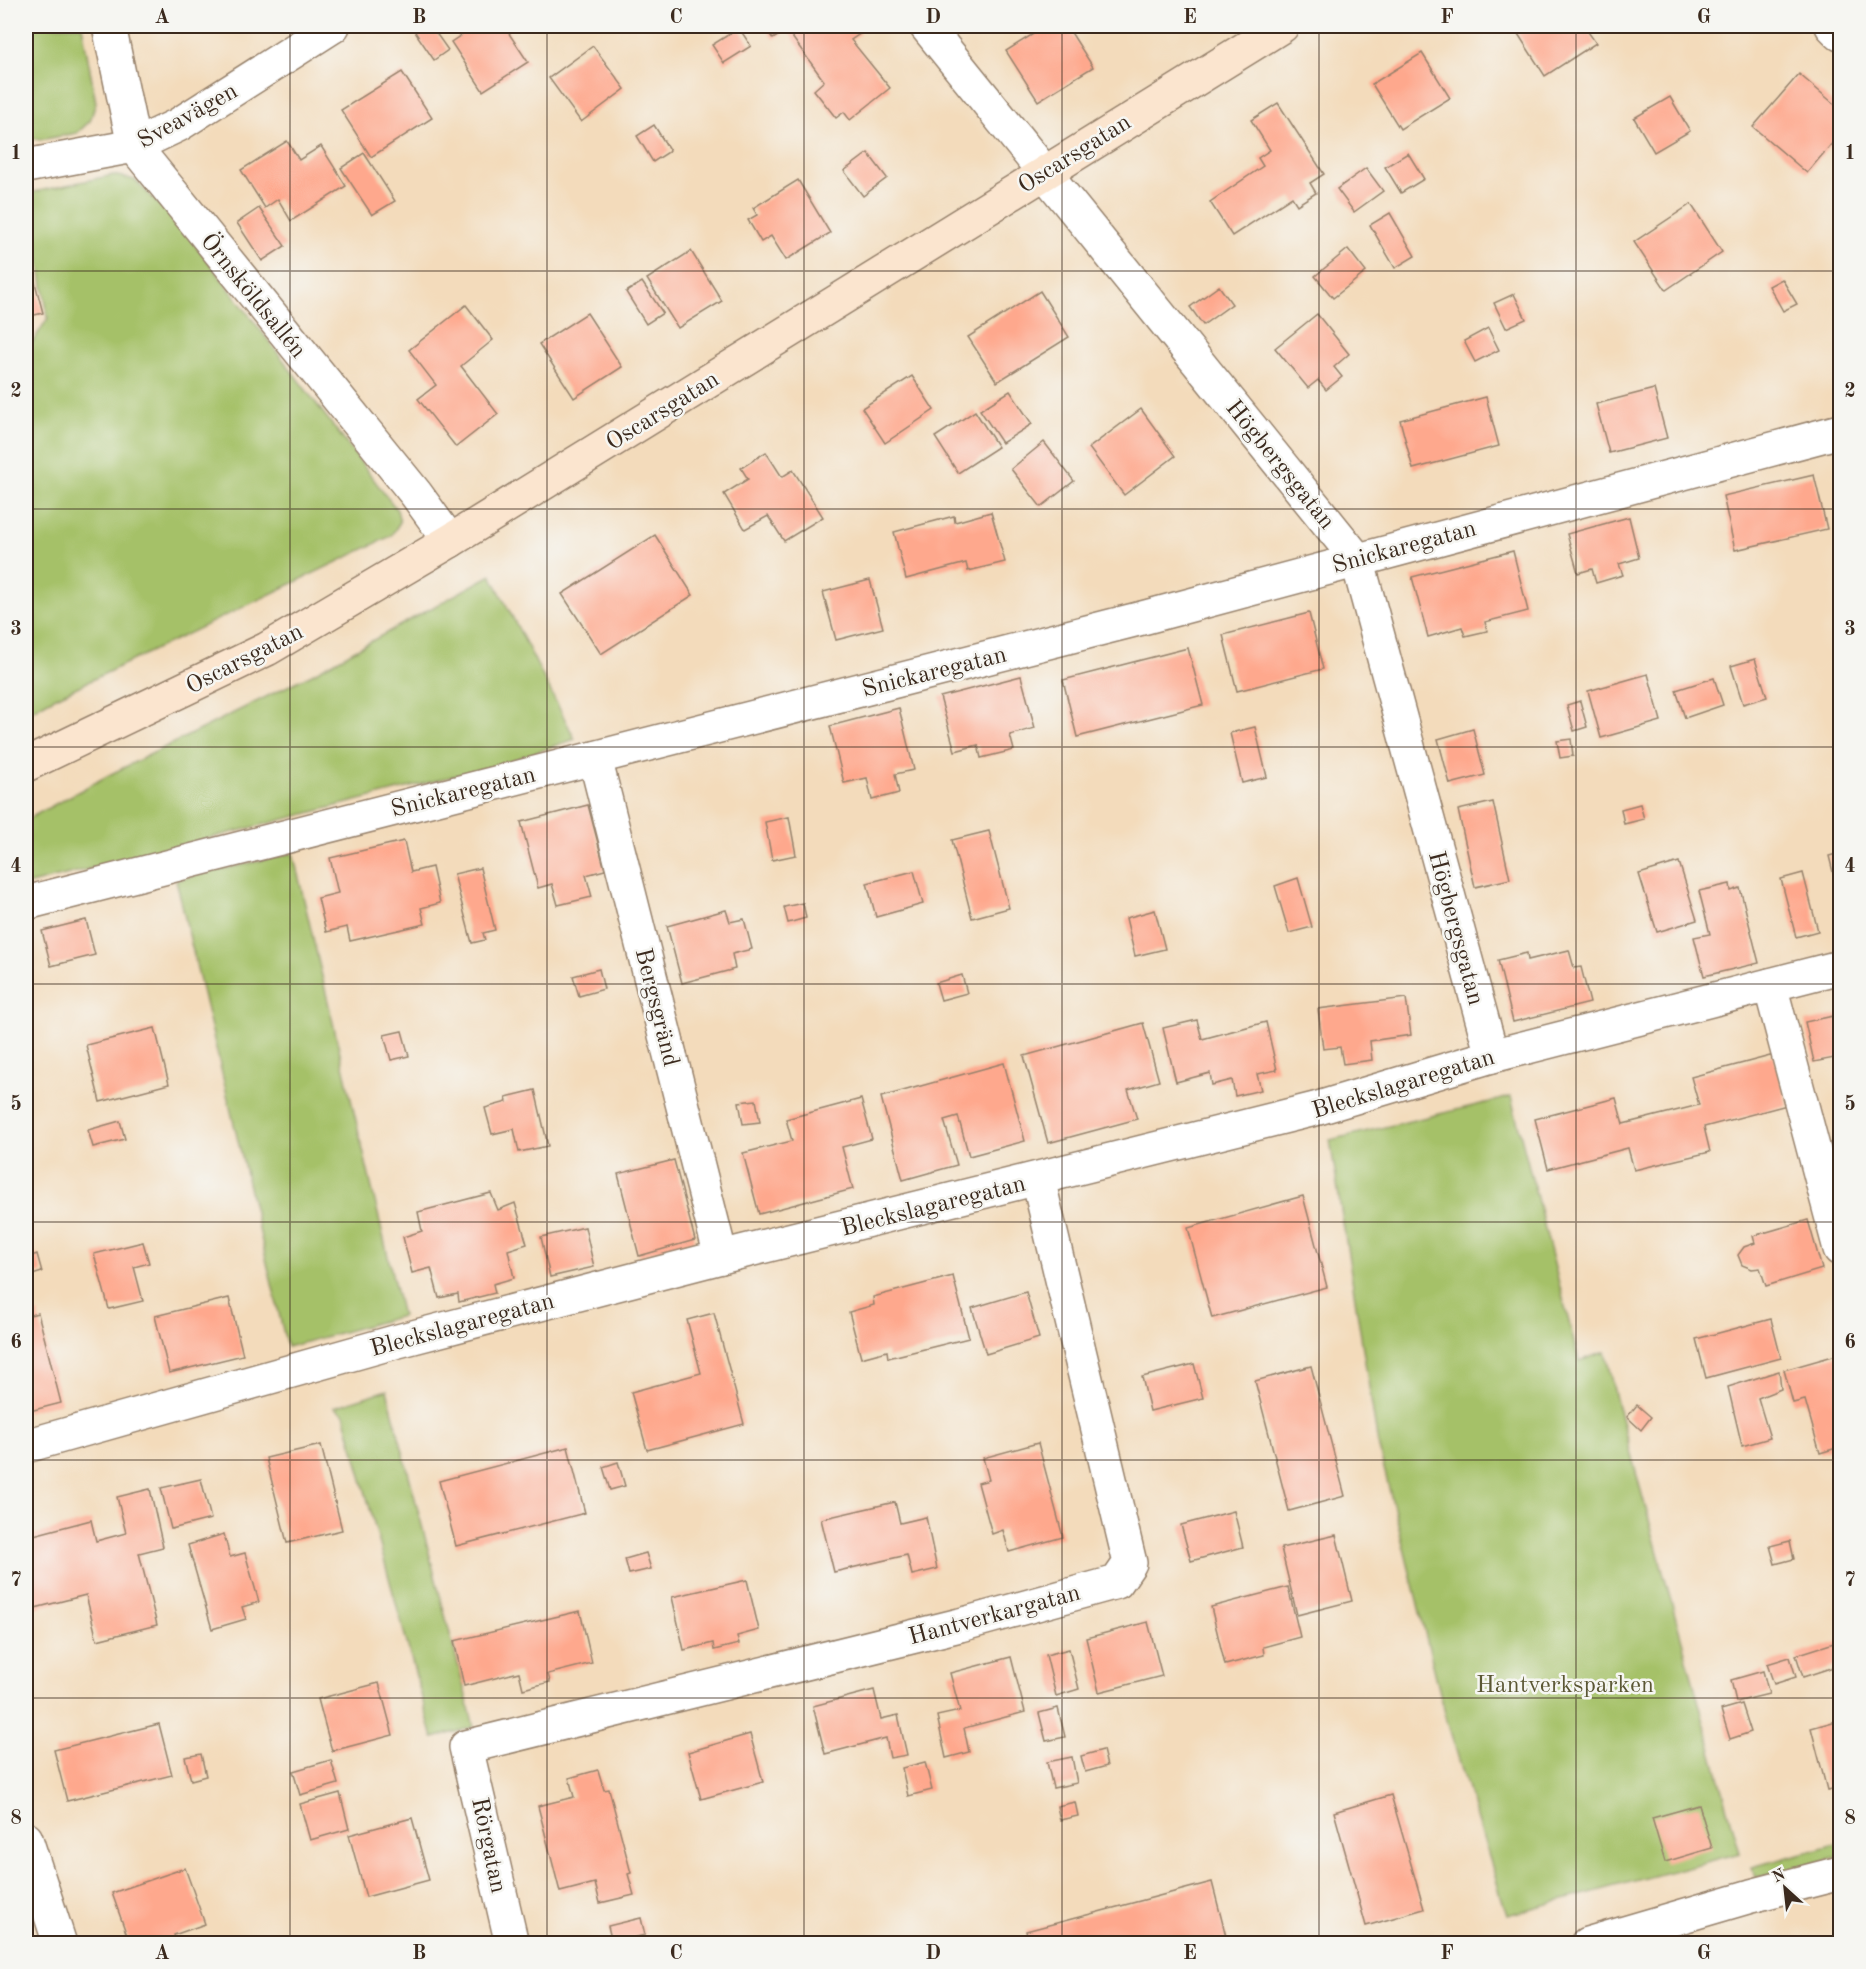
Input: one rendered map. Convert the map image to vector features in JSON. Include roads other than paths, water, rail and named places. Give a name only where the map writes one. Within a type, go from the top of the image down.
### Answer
[{"type":"main road","name":"Oscarsgatan","points":[[26,765],[267,649],[450,541],[1282,26]]},
{"type":"street","name":"Örnsköldsallén","points":[[109,26],[134,147],[416,494],[450,541]]},
{"type":"street","name":"Sveavägen","points":[[26,166],[134,147],[178,125],[333,26]]},
{"type":"street","name":"Högbergsgatan","points":[[926,26],[1357,559],[1492,1056]]},
{"type":"street","points":[[1832,26],[1840,34]]},
{"type":"street","name":"Snickaregatan","points":[[26,903],[1146,617],[1840,431]]},
{"type":"street","name":"Bergsgränd","points":[[595,758],[721,1257]]},
{"type":"street","name":"Bleckslagaregatan","points":[[26,1446],[356,1352],[721,1257],[1315,1109],[1492,1056],[1840,967]]},
{"type":"street","points":[[1770,985],[1840,1249]]},
{"type":"street","name":"Hantverkargatan","points":[[466,1747],[960,1625],[1117,1581],[1130,1563],[1038,1179]]},
{"type":"street","name":"Rörgatan","points":[[466,1747],[512,1944]]},
{"type":"street","points":[[26,1839],[60,1944]]},
{"type":"street","points":[[1587,1944],[1751,1896],[1840,1873]]},
{"type":"park label","name":"Hantverksparken","points":[[1565,1684]]}]
